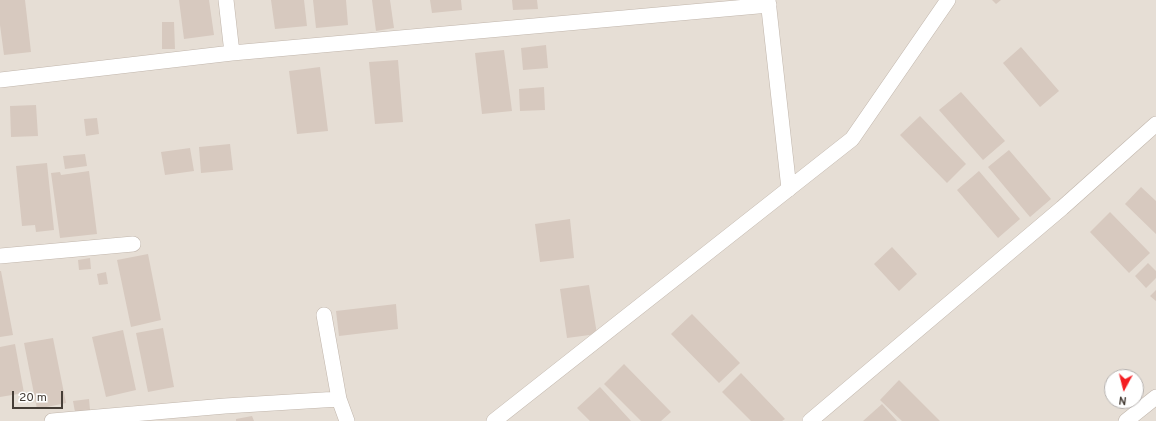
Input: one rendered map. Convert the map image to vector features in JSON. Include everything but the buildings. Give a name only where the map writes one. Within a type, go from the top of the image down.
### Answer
[{"type":"street","points":[[226,0],[232,53]]},
{"type":"street","points":[[494,421],[852,140],[948,0]]},
{"type":"street","points":[[0,80],[232,53],[768,3],[789,189]]},
{"type":"street","points":[[810,421],[1062,208],[1156,124]]},
{"type":"street","points":[[0,256],[133,244]]},
{"type":"street","points":[[324,315],[339,399],[346,421]]},
{"type":"street","points":[[1126,421],[1156,397]]},
{"type":"street","points":[[52,421],[225,406],[339,399]]},
{"type":"shaded area","points":[[0,0],[1156,0],[1156,421],[0,421]]}]
